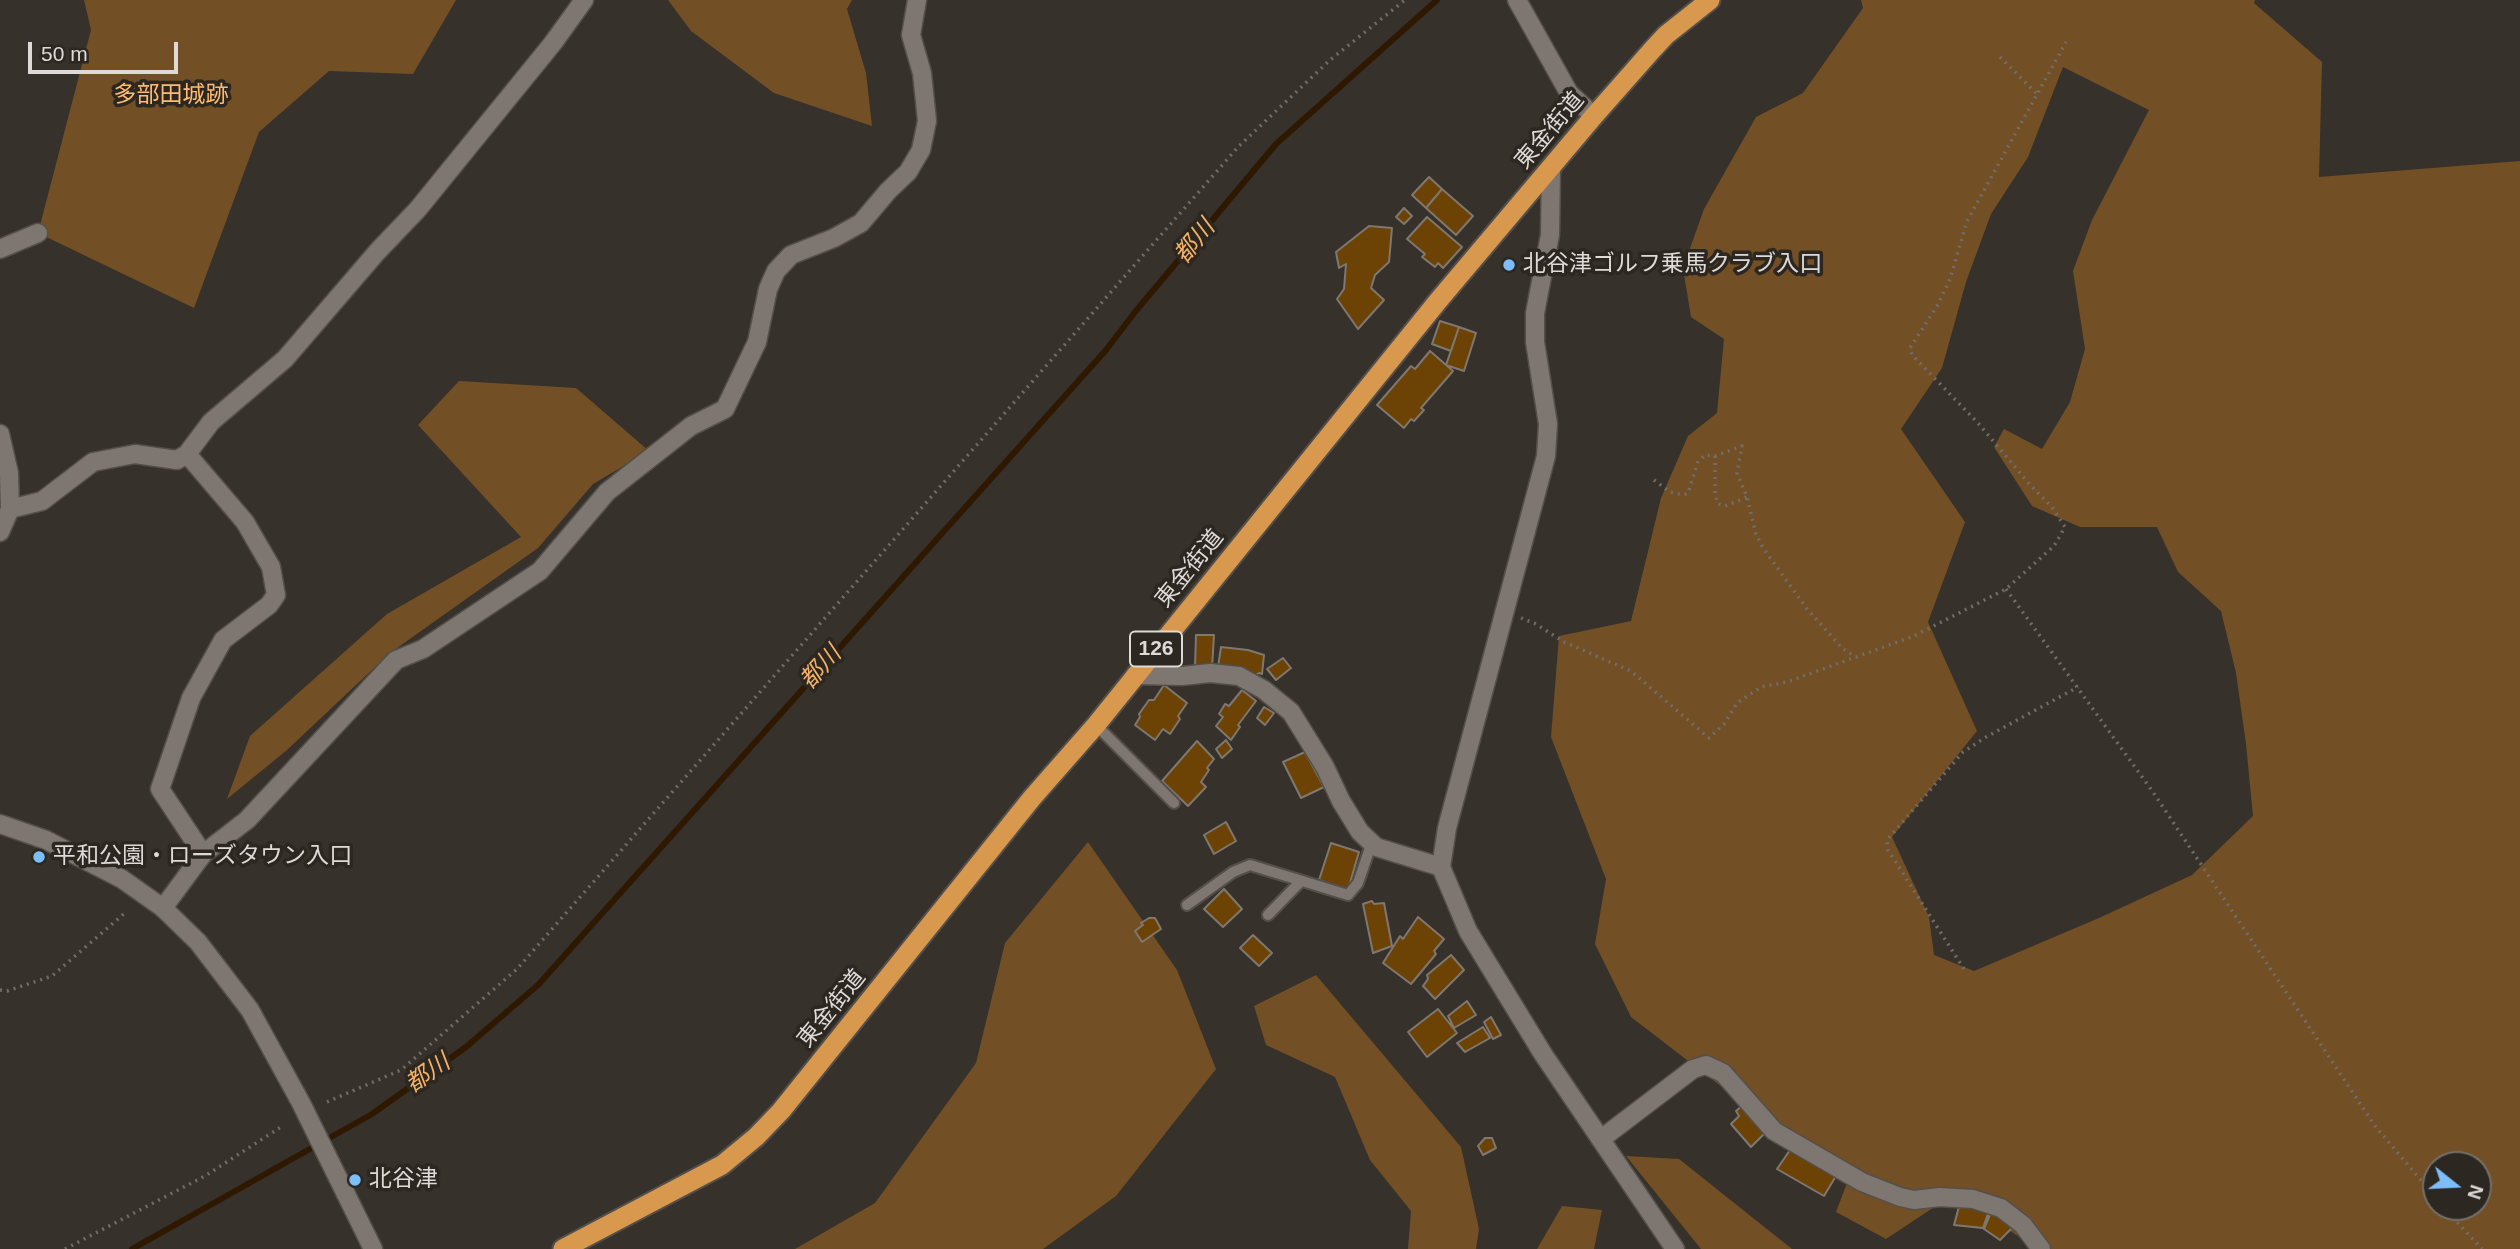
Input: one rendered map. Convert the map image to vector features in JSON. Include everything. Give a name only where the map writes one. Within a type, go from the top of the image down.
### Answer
[{"type":"highway","name":"東金街道","points":[[563,1249],[722,1165],[756,1137],[795,1094],[1032,798],[1096,725],[1438,301],[1666,35],[1710,0]]},
{"type":"street","points":[[10,509],[42,501],[93,462],[135,454],[177,460],[187,454],[211,422],[285,359],[377,252],[418,209],[584,0]]},
{"type":"street","points":[[163,908],[203,854],[247,820],[396,660],[423,649],[540,571],[607,492],[691,426],[725,409],[757,342],[768,289],[776,271],[792,255],[834,238],[861,223],[908,172],[921,150],[927,121],[922,73],[911,36],[917,0]]},
{"type":"street","points":[[1517,0],[1569,93],[1594,116]]},
{"type":"street","points":[[1551,167],[1550,235],[1535,313],[1535,342],[1548,424],[1546,456],[1447,828],[1441,867],[1468,931],[1543,1054],[1675,1249]]},
{"type":"street","points":[[0,249],[38,233]]},
{"type":"street","points":[[0,434],[9,472],[10,509],[0,533]]},
{"type":"street","points":[[187,454],[246,522],[271,567],[276,595],[269,605],[223,640],[191,698],[160,789],[203,854]]},
{"type":"street","points":[[1135,675],[1182,676],[1210,673],[1239,676],[1264,690],[1291,712],[1360,832],[1376,846],[1441,867]]},
{"type":"street","points":[[0,824],[80,855],[122,879],[163,908],[198,942],[250,1010],[301,1103],[373,1249]]},
{"type":"street","points":[[1601,1139],[1693,1069],[1706,1065],[1723,1073],[1774,1131],[1862,1182],[1900,1198],[1973,1199],[2001,1208],[2023,1224],[2041,1249]]},
{"type":"lane","points":[[1096,725],[1174,803]]},
{"type":"lane","points":[[1187,905],[1233,872],[1250,865],[1348,895],[1358,883],[1372,842]]},
{"type":"lane","points":[[1268,915],[1301,881]]},
{"type":"path","points":[[327,1102],[401,1070],[517,969],[1239,146],[1330,60],[1405,0]]},
{"type":"path","points":[[1506,612],[1536,624],[1564,642],[1631,671],[1709,738],[1724,724],[1737,703],[1761,687],[1787,682],[1914,636],[2006,589],[2054,546],[2065,527],[2052,507],[1978,423],[1912,355],[1910,348],[1937,306],[1950,279],[1967,221],[2066,43]]},
{"type":"path","points":[[2000,57],[2038,95]]},
{"type":"path","points":[[1654,480],[1670,492],[1684,495],[1688,493],[1698,462],[1705,455],[1715,456],[1742,446],[1737,473],[1763,548],[1807,610],[1842,648],[1856,657]]},
{"type":"path","points":[[1715,456],[1715,495],[1718,504],[1724,506],[1747,497]]},
{"type":"path","points":[[2006,589],[2213,880],[2375,1126],[2422,1182]]},
{"type":"path","points":[[1964,969],[1888,850],[1887,840],[1963,752],[2078,687]]},
{"type":"path","points":[[0,990],[7,991],[52,976],[126,912]]},
{"type":"path","points":[[65,1249],[205,1176],[284,1125]]},
{"type":"path","points":[[2456,1221],[2482,1249]]},
{"type":"green space","name":"多部田城跡","points":[[84,0],[456,0],[413,74],[329,71],[259,132],[194,308],[38,233],[91,30]]},
{"type":"green space","points":[[668,0],[852,0],[847,9],[866,73],[872,126],[774,93],[691,31]]},
{"type":"green space","points":[[1861,0],[2255,0],[2254,3],[2322,62],[2319,177],[2520,161],[2520,1249],[2033,1249],[2033,1246],[1954,1194],[1886,1239],[1836,1212],[1847,1183],[1631,1017],[1595,944],[1606,879],[1551,737],[1559,636],[1631,621],[1661,498],[1688,436],[1717,413],[1724,339],[1691,317],[1683,268],[1704,209],[1756,117],[1803,93],[1863,8]],"holes":[[[2063,67],[2149,110],[2092,220],[2073,271],[2085,349],[2070,402],[2042,449],[2004,429],[1994,447],[2032,506],[2080,527],[2157,527],[2178,572],[2221,611],[2236,673],[2253,816],[2192,875],[1974,971],[1934,955],[1929,917],[1892,837],[1977,731],[1928,622],[1965,522],[1901,429],[1942,368],[1966,282],[1991,214],[2028,157]]]},
{"type":"green space","points":[[459,381],[576,388],[649,451],[593,484],[538,548],[390,653],[287,750],[227,799],[250,736],[387,614],[521,537],[418,425]]},
{"type":"green space","points":[[1088,842],[1177,970],[1216,1069],[1116,1196],[1043,1249],[795,1249],[875,1203],[976,1063],[1005,943]]},
{"type":"green space","points":[[1316,975],[1461,1147],[1479,1229],[1476,1249],[1408,1249],[1411,1211],[1370,1160],[1335,1077],[1266,1045],[1254,1006]]},
{"type":"green space","points":[[1626,1156],[1679,1159],[1792,1249],[1701,1249]]},
{"type":"green space","points":[[1562,1206],[1602,1210],[1594,1249],[1537,1249]]},
{"type":"building","points":[[1429,177],[1442,189],[1426,208],[1412,195]]},
{"type":"building","points":[[1442,189],[1473,216],[1456,235],[1426,208]]},
{"type":"building","points":[[1404,208],[1412,216],[1404,224],[1396,217]]},
{"type":"building","points":[[1427,217],[1462,247],[1443,268],[1438,263],[1435,267],[1422,257],[1425,254],[1407,239]]},
{"type":"building","points":[[1369,226],[1392,228],[1389,262],[1375,275],[1371,288],[1384,300],[1358,329],[1337,299],[1344,289],[1346,264],[1339,268],[1336,252]]},
{"type":"building","points":[[1440,321],[1459,327],[1451,351],[1432,344]]},
{"type":"building","points":[[1459,327],[1476,333],[1464,371],[1446,365]]},
{"type":"building","points":[[1430,351],[1453,371],[1421,408],[1424,410],[1404,428],[1377,405],[1411,366],[1415,369]]},
{"type":"building","points":[[1196,635],[1214,635],[1212,668],[1195,667]]},
{"type":"building","points":[[1221,647],[1264,655],[1262,674],[1253,677],[1218,667]]},
{"type":"building","points":[[1283,658],[1291,668],[1276,680],[1267,669]]},
{"type":"building","points":[[1164,685],[1187,703],[1170,734],[1163,729],[1155,740],[1135,725],[1149,700],[1154,700]]},
{"type":"building","points":[[1242,690],[1256,701],[1238,725],[1240,727],[1231,740],[1216,726],[1223,717],[1219,714],[1225,704],[1229,706]]},
{"type":"building","points":[[1264,707],[1274,713],[1265,725],[1257,718]]},
{"type":"building","points":[[1226,740],[1232,749],[1222,758],[1216,749]]},
{"type":"building","points":[[1197,741],[1214,759],[1201,782],[1206,787],[1188,806],[1162,781]]},
{"type":"building","points":[[1305,752],[1324,787],[1301,798],[1283,762]]},
{"type":"building","points":[[1226,822],[1236,841],[1214,854],[1204,835]]},
{"type":"building","points":[[1331,843],[1359,852],[1348,890],[1319,880]]},
{"type":"building","points":[[1224,889],[1242,909],[1223,927],[1204,909]]},
{"type":"building","points":[[1372,901],[1374,904],[1384,903],[1392,946],[1373,953],[1363,904]]},
{"type":"building","points":[[1418,917],[1444,939],[1434,951],[1436,954],[1411,984],[1383,963],[1400,936],[1403,939]]},
{"type":"building","points":[[1149,918],[1155,918],[1161,929],[1142,942],[1135,931]]},
{"type":"building","points":[[1253,935],[1272,953],[1259,966],[1240,948]]},
{"type":"building","points":[[1451,955],[1464,970],[1435,999],[1423,986],[1428,979],[1427,975]]},
{"type":"building","points":[[1467,1001],[1476,1015],[1454,1028],[1448,1016]]},
{"type":"building","points":[[1438,1009],[1457,1033],[1427,1057],[1408,1032]]},
{"type":"building","points":[[1491,1017],[1501,1035],[1493,1039],[1484,1022]]},
{"type":"building","points":[[1483,1027],[1490,1038],[1465,1052],[1457,1043]]},
{"type":"building","points":[[1743,1105],[1767,1131],[1751,1147],[1731,1124],[1739,1116],[1736,1111]]},
{"type":"building","points":[[1485,1138],[1492,1138],[1496,1148],[1483,1155],[1478,1146]]},
{"type":"building","points":[[1790,1150],[1836,1176],[1824,1196],[1777,1169]]},
{"type":"building","points":[[1960,1203],[1989,1211],[1983,1228],[1954,1225]]},
{"type":"building","points":[[1991,1212],[2014,1226],[2000,1240],[1984,1229]]},
{"type":"waterway","name":"都川","points":[[132,1249],[372,1114],[466,1047],[538,985],[1106,350],[1276,144],[1437,0]]},
{"type":"place","name":"北谷津ゴルフ乗馬クラブ入口","points":[[1509,265]]},
{"type":"place","name":"平和公園・ローズタウン入口","points":[[39,857]]},
{"type":"place","name":"北谷津","points":[[355,1180]]}]
